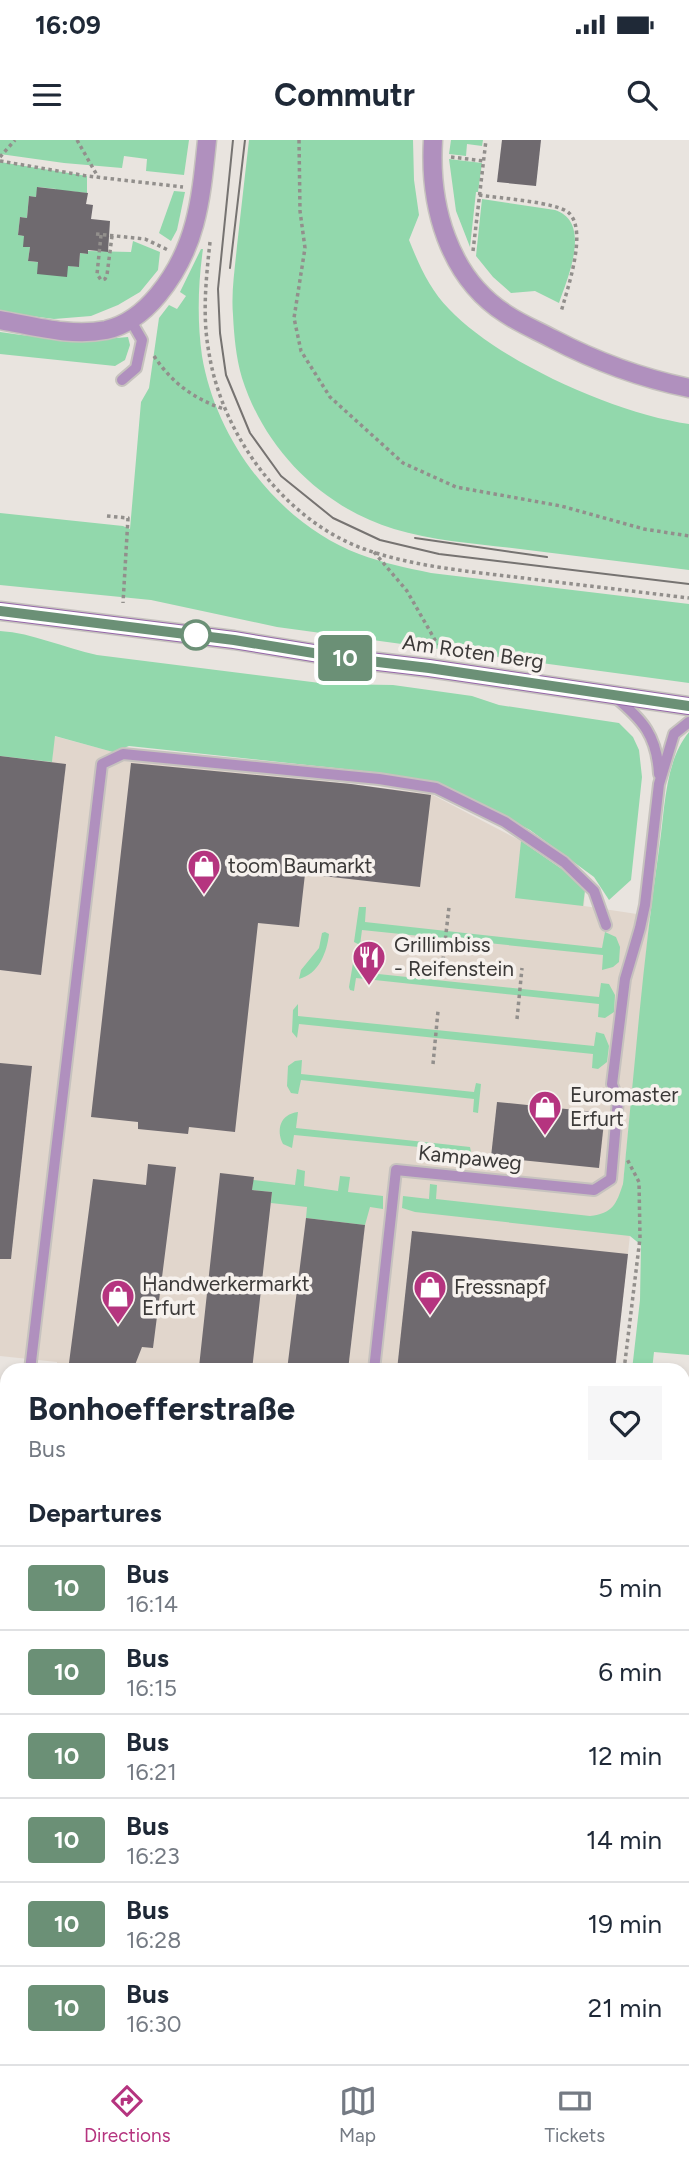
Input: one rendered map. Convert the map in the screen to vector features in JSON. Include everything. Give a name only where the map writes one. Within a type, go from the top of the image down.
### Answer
[{"type":"main road","name":"Am Roten Berg","points":[[0,611],[234,640],[689,706]]},
{"type":"street","points":[[0,320],[64,332],[106,330],[131,321],[151,304],[175,275],[192,235],[202,189],[207,140]]},
{"type":"street","points":[[432,147],[438,214],[457,262],[469,281],[505,314],[588,357],[645,377],[689,388]]},
{"type":"lane","points":[[122,380],[136,368],[142,340],[131,321]]},
{"type":"lane","points":[[613,695],[647,727],[658,762],[659,784],[645,905],[625,979],[618,1029],[612,1084],[618,1100],[614,1136]]},
{"type":"lane","points":[[659,784],[674,734],[689,722]]},
{"type":"lane","points":[[31,1363],[102,764],[122,754],[379,779],[436,788],[505,822],[564,862],[593,891],[606,925]]},
{"type":"lane","name":"Kampaweg","points":[[375,1363],[396,1170],[594,1190],[611,1179],[614,1136]]},
{"type":"path","points":[[15,140],[0,159],[97,177],[202,189]]},
{"type":"path","points":[[77,140],[97,177]]},
{"type":"path","points":[[299,140],[300,211],[305,248],[294,318],[301,351],[330,397],[403,463],[456,487],[561,506],[644,529],[689,536]]},
{"type":"path","points":[[469,281],[486,140]]},
{"type":"path","points":[[432,147],[484,161]]},
{"type":"path","points":[[480,195],[548,205],[568,211],[576,223],[577,238],[561,312]]},
{"type":"path","points":[[211,232],[204,297],[206,327],[209,354],[226,409],[251,456],[277,490],[314,523],[362,548],[449,569],[689,598]]},
{"type":"path","points":[[112,236],[107,275],[101,280],[97,274],[99,235],[112,236],[145,239],[170,251]]},
{"type":"path","points":[[142,340],[163,370],[180,386],[203,402],[226,409]]},
{"type":"path","points":[[107,516],[128,518],[123,603]]},
{"type":"path","points":[[374,552],[407,591],[435,640],[452,656]]},
{"type":"path","points":[[443,960],[449,907]]},
{"type":"path","points":[[517,1019],[522,968]]},
{"type":"path","points":[[433,1064],[438,1011]]},
{"type":"path","points":[[614,1136],[639,1182],[640,1238],[625,1363]]},
{"type":"shaded area","points":[[54,736],[132,757],[431,794],[521,841],[569,874],[585,890],[584,906],[650,916],[623,1184],[630,1235],[616,1363],[57,1363],[0,1356],[0,756],[52,762]]},
{"type":"green space","points":[[0,140],[189,140],[184,175],[146,171],[147,159],[124,156],[122,168],[0,154]]},
{"type":"green space","points":[[249,140],[413,140],[414,180],[419,215],[409,240],[421,268],[442,302],[471,329],[497,348],[561,383],[628,409],[689,424],[689,570],[456,542],[409,533],[368,519],[343,506],[320,491],[300,472],[281,452],[265,429],[242,378],[237,355],[233,289]]},
{"type":"green space","points":[[451,140],[483,140],[482,146],[467,144],[466,156],[449,154]]},
{"type":"green space","points":[[449,159],[482,163],[470,247],[456,211]]},
{"type":"green space","points":[[0,162],[87,176],[87,193],[56,193],[56,189],[38,187],[36,197],[29,196],[27,218],[20,217],[18,235],[25,236],[24,246],[30,247],[28,261],[79,267],[80,253],[131,252],[133,241],[160,252],[158,270],[140,292],[91,316],[54,319],[0,312]]},
{"type":"green space","points":[[174,191],[185,192],[177,230],[171,241],[159,233]]},
{"type":"green space","points":[[482,199],[555,210],[566,216],[575,238],[574,251],[559,303],[535,291],[511,293],[476,256]]},
{"type":"green space","points":[[201,249],[199,329],[209,387],[236,447],[255,475],[277,500],[302,522],[330,540],[359,554],[395,565],[431,573],[689,604],[689,683],[277,627],[151,600],[0,585],[0,513],[123,526],[130,529],[141,402],[149,388],[159,318],[169,305],[177,309],[186,296],[180,292]]},
{"type":"green space","points":[[0,332],[64,339],[128,337],[130,345],[125,360],[115,366],[0,354]]},
{"type":"green space","points":[[0,631],[97,655],[328,684],[393,685],[472,696],[499,705],[619,723],[633,737],[639,750],[642,777],[631,880],[609,900],[594,877],[530,830],[440,784],[382,773],[129,746],[113,752],[55,736],[52,762],[0,756]]},
{"type":"green space","points":[[689,732],[689,1355],[654,1352],[653,1363],[633,1363],[640,1300],[641,1245],[630,1236],[415,1212],[402,1208],[403,1196],[429,1199],[430,1184],[437,1185],[436,1199],[590,1216],[604,1213],[616,1203],[623,1184],[643,974],[667,788],[681,744]]},
{"type":"green space","points":[[521,841],[569,874],[585,890],[583,906],[515,898]]},
{"type":"green space","points":[[359,907],[366,907],[365,922],[602,948],[605,932],[616,937],[620,947],[619,962],[602,970],[603,955],[362,930],[360,945],[354,942]]},
{"type":"green space","points":[[322,933],[329,934],[321,961],[312,972],[299,979],[301,970],[319,948]]},
{"type":"green space","points":[[354,957],[360,958],[359,972],[599,997],[601,983],[609,984],[615,995],[614,1012],[605,1018],[598,1017],[599,1004],[356,978],[354,991],[349,987]]},
{"type":"green space","points":[[298,1004],[298,1016],[594,1046],[596,1032],[604,1034],[609,1046],[607,1062],[598,1069],[592,1068],[593,1054],[299,1024],[297,1038],[292,1032],[293,1010]]},
{"type":"green space","points":[[302,1060],[301,1074],[474,1092],[476,1083],[481,1084],[478,1113],[473,1112],[474,1099],[301,1080],[298,1094],[291,1093],[287,1086],[288,1066]]},
{"type":"green space","points":[[298,1112],[296,1128],[470,1147],[471,1152],[294,1135],[292,1148],[283,1144],[280,1128],[283,1119]]},
{"type":"green space","points":[[297,1169],[305,1171],[304,1186],[338,1191],[340,1176],[350,1177],[348,1192],[383,1196],[383,1209],[370,1207],[365,1225],[306,1218],[307,1207],[271,1203],[272,1192],[252,1190],[253,1180],[295,1185]]},
{"type":"building","points":[[502,140],[541,140],[536,186],[497,182]]},
{"type":"building","points":[[37,187],[88,193],[86,204],[93,205],[91,219],[110,221],[108,252],[88,250],[88,254],[80,253],[79,267],[68,266],[67,277],[37,274],[38,262],[28,261],[30,247],[23,247],[24,236],[18,235],[20,217],[27,218],[29,196],[36,197]]},
{"type":"building","points":[[0,756],[66,764],[41,975],[0,970]]},
{"type":"building","points":[[131,763],[351,784],[431,795],[420,887],[305,874],[299,927],[258,923],[235,1132],[189,1127],[188,1134],[138,1129],[138,1122],[91,1117]]},
{"type":"building","points":[[0,1063],[32,1066],[11,1259],[0,1259]]},
{"type":"building","points":[[497,1102],[605,1113],[599,1168],[491,1157]]},
{"type":"building","points":[[148,1164],[176,1167],[153,1348],[142,1347],[136,1363],[69,1363],[93,1179],[146,1185]]},
{"type":"building","points":[[220,1173],[254,1177],[252,1190],[272,1192],[253,1363],[199,1363]]},
{"type":"building","points":[[306,1218],[365,1225],[349,1363],[288,1363]]},
{"type":"building","points":[[412,1231],[628,1254],[616,1363],[398,1363]]},
{"type":"tram line","points":[[233,140],[218,289],[220,333],[226,375],[250,433],[281,476],[333,518],[380,540],[439,554],[689,584]]},
{"type":"tram line","points":[[230,268],[245,140]]},
{"type":"tram line","points":[[415,538],[547,557]]},
{"type":"bus line","name":"10","points":[[0,611],[234,640],[689,706]]},
{"type":"place","name":"toom Baumarkt","points":[[204,896]]},
{"type":"place","name":"Grillimbiss - Reifenstein","points":[[369,987]]},
{"type":"place","name":"Euromaster Erfurt","points":[[545,1137]]},
{"type":"place","name":"Fressnapf","points":[[430,1317]]},
{"type":"place","name":"Handwerkermarkt Erfurt","points":[[118,1326]]}]
